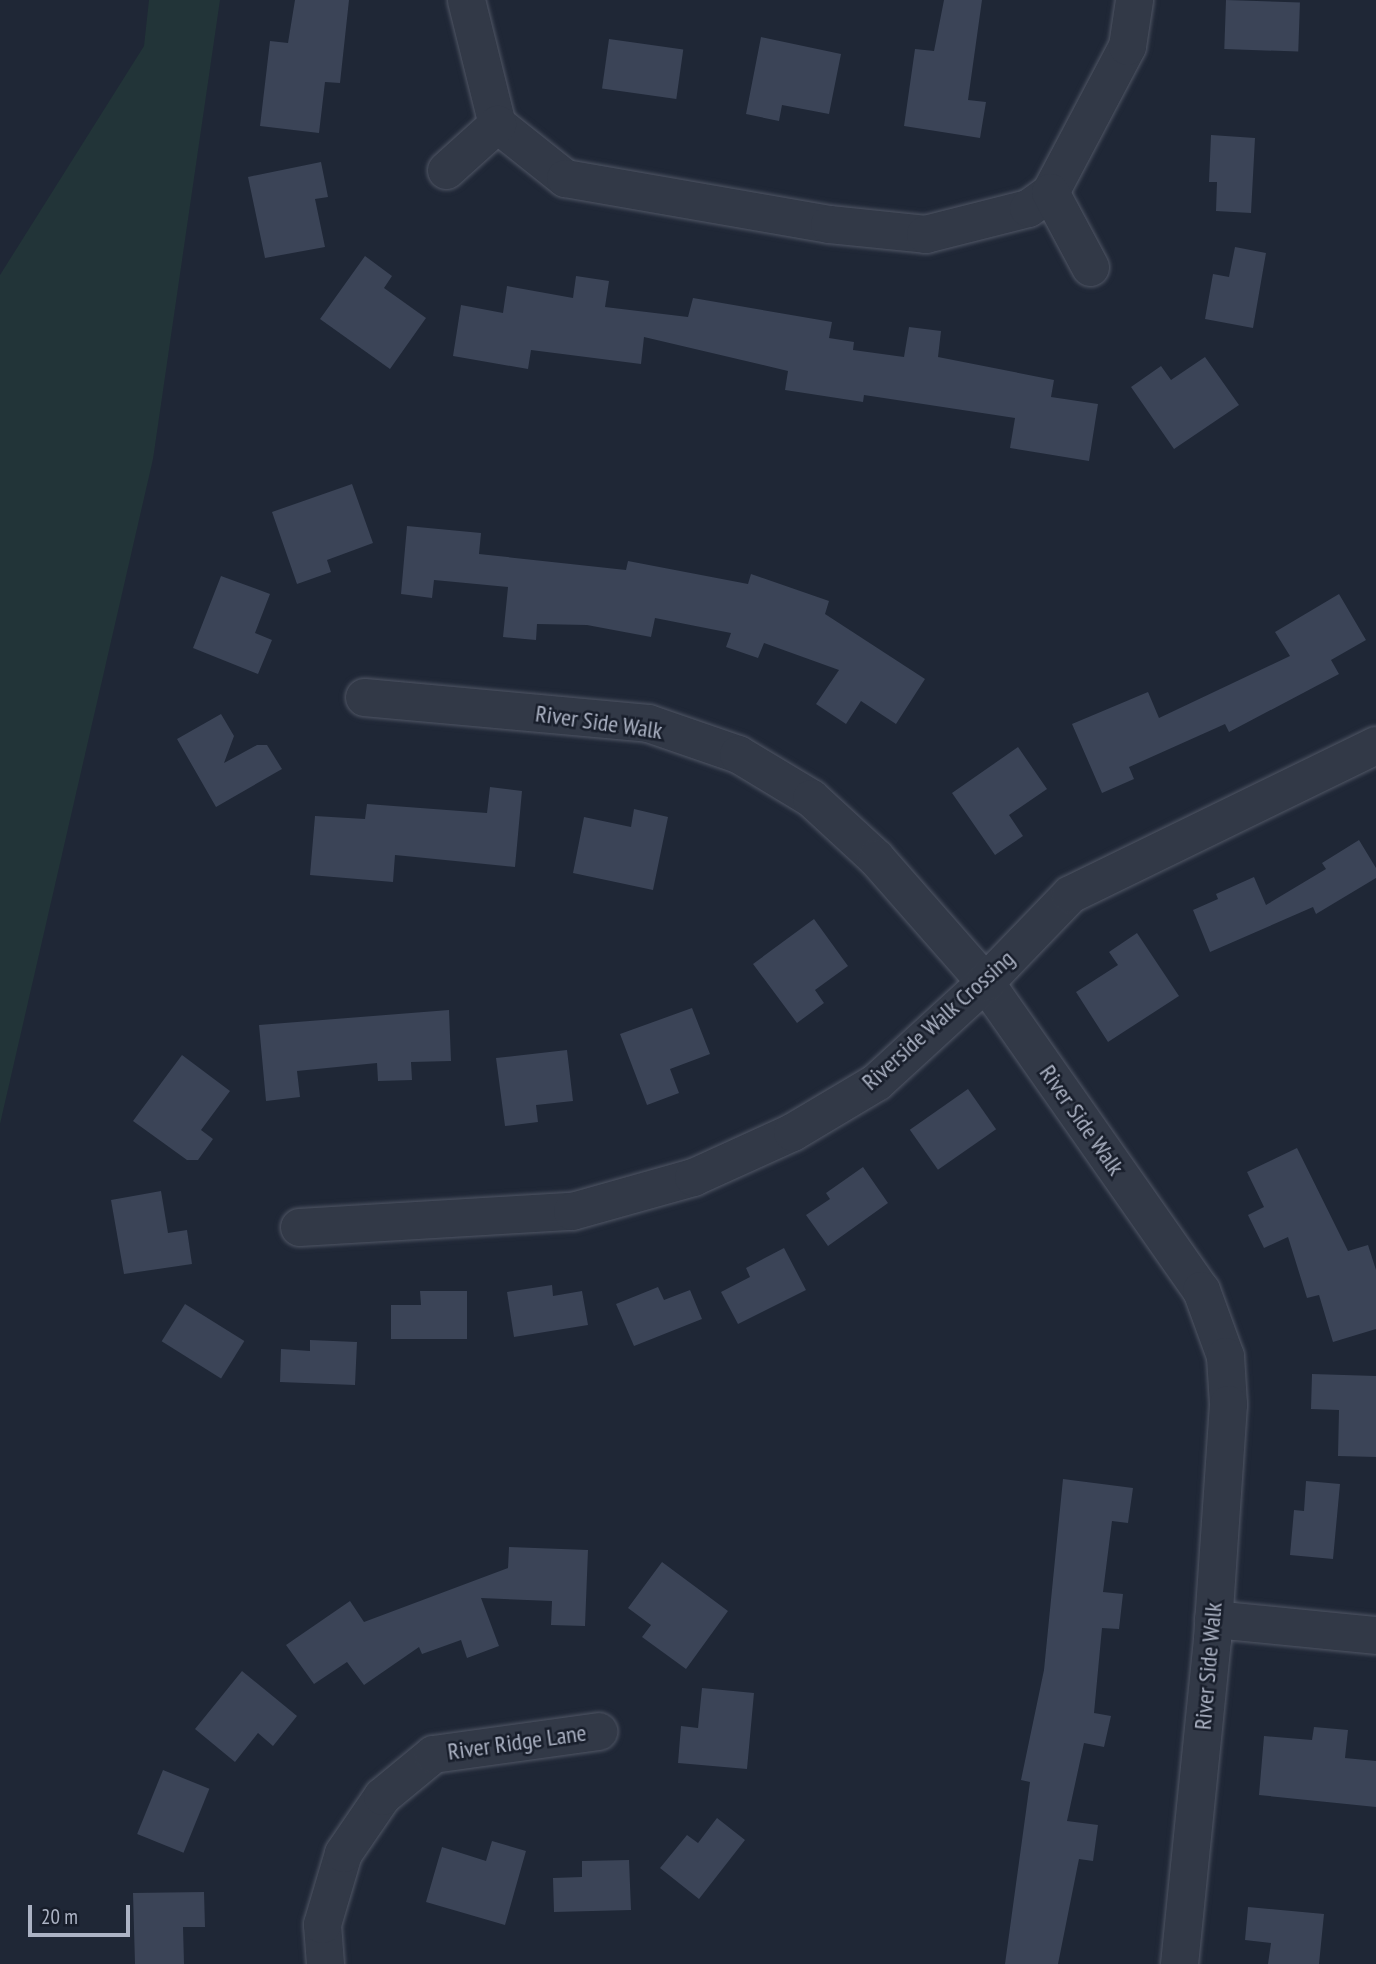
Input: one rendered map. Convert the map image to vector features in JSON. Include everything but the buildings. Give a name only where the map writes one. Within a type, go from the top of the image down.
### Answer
[{"type":"street","points":[[466,0],[497,124],[565,178],[829,224],[925,234],[1028,208],[1050,192],[1123,57],[1134,0]]},
{"type":"street","points":[[446,170],[497,124]]},
{"type":"street","points":[[1050,192],[1090,267]]},
{"type":"street","name":"River Side Walk","points":[[364,697],[648,723],[738,754],[811,798],[876,858],[985,982],[1201,1290],[1225,1356],[1228,1404],[1213,1619],[1179,1964]]},
{"type":"street","name":"Riverside Walk Crossing","points":[[299,1227],[572,1211],[693,1177],[792,1132],[876,1082],[985,982],[1070,894],[1376,745]]},
{"type":"street","points":[[1213,1619],[1376,1635]]},
{"type":"street","name":"River Ridge Lane","points":[[326,1964],[322,1924],[343,1853],[382,1796],[433,1754],[598,1731]]},
{"type":"shaded area","points":[[149,0],[220,0],[153,459],[0,1124],[0,275],[144,46]]}]
